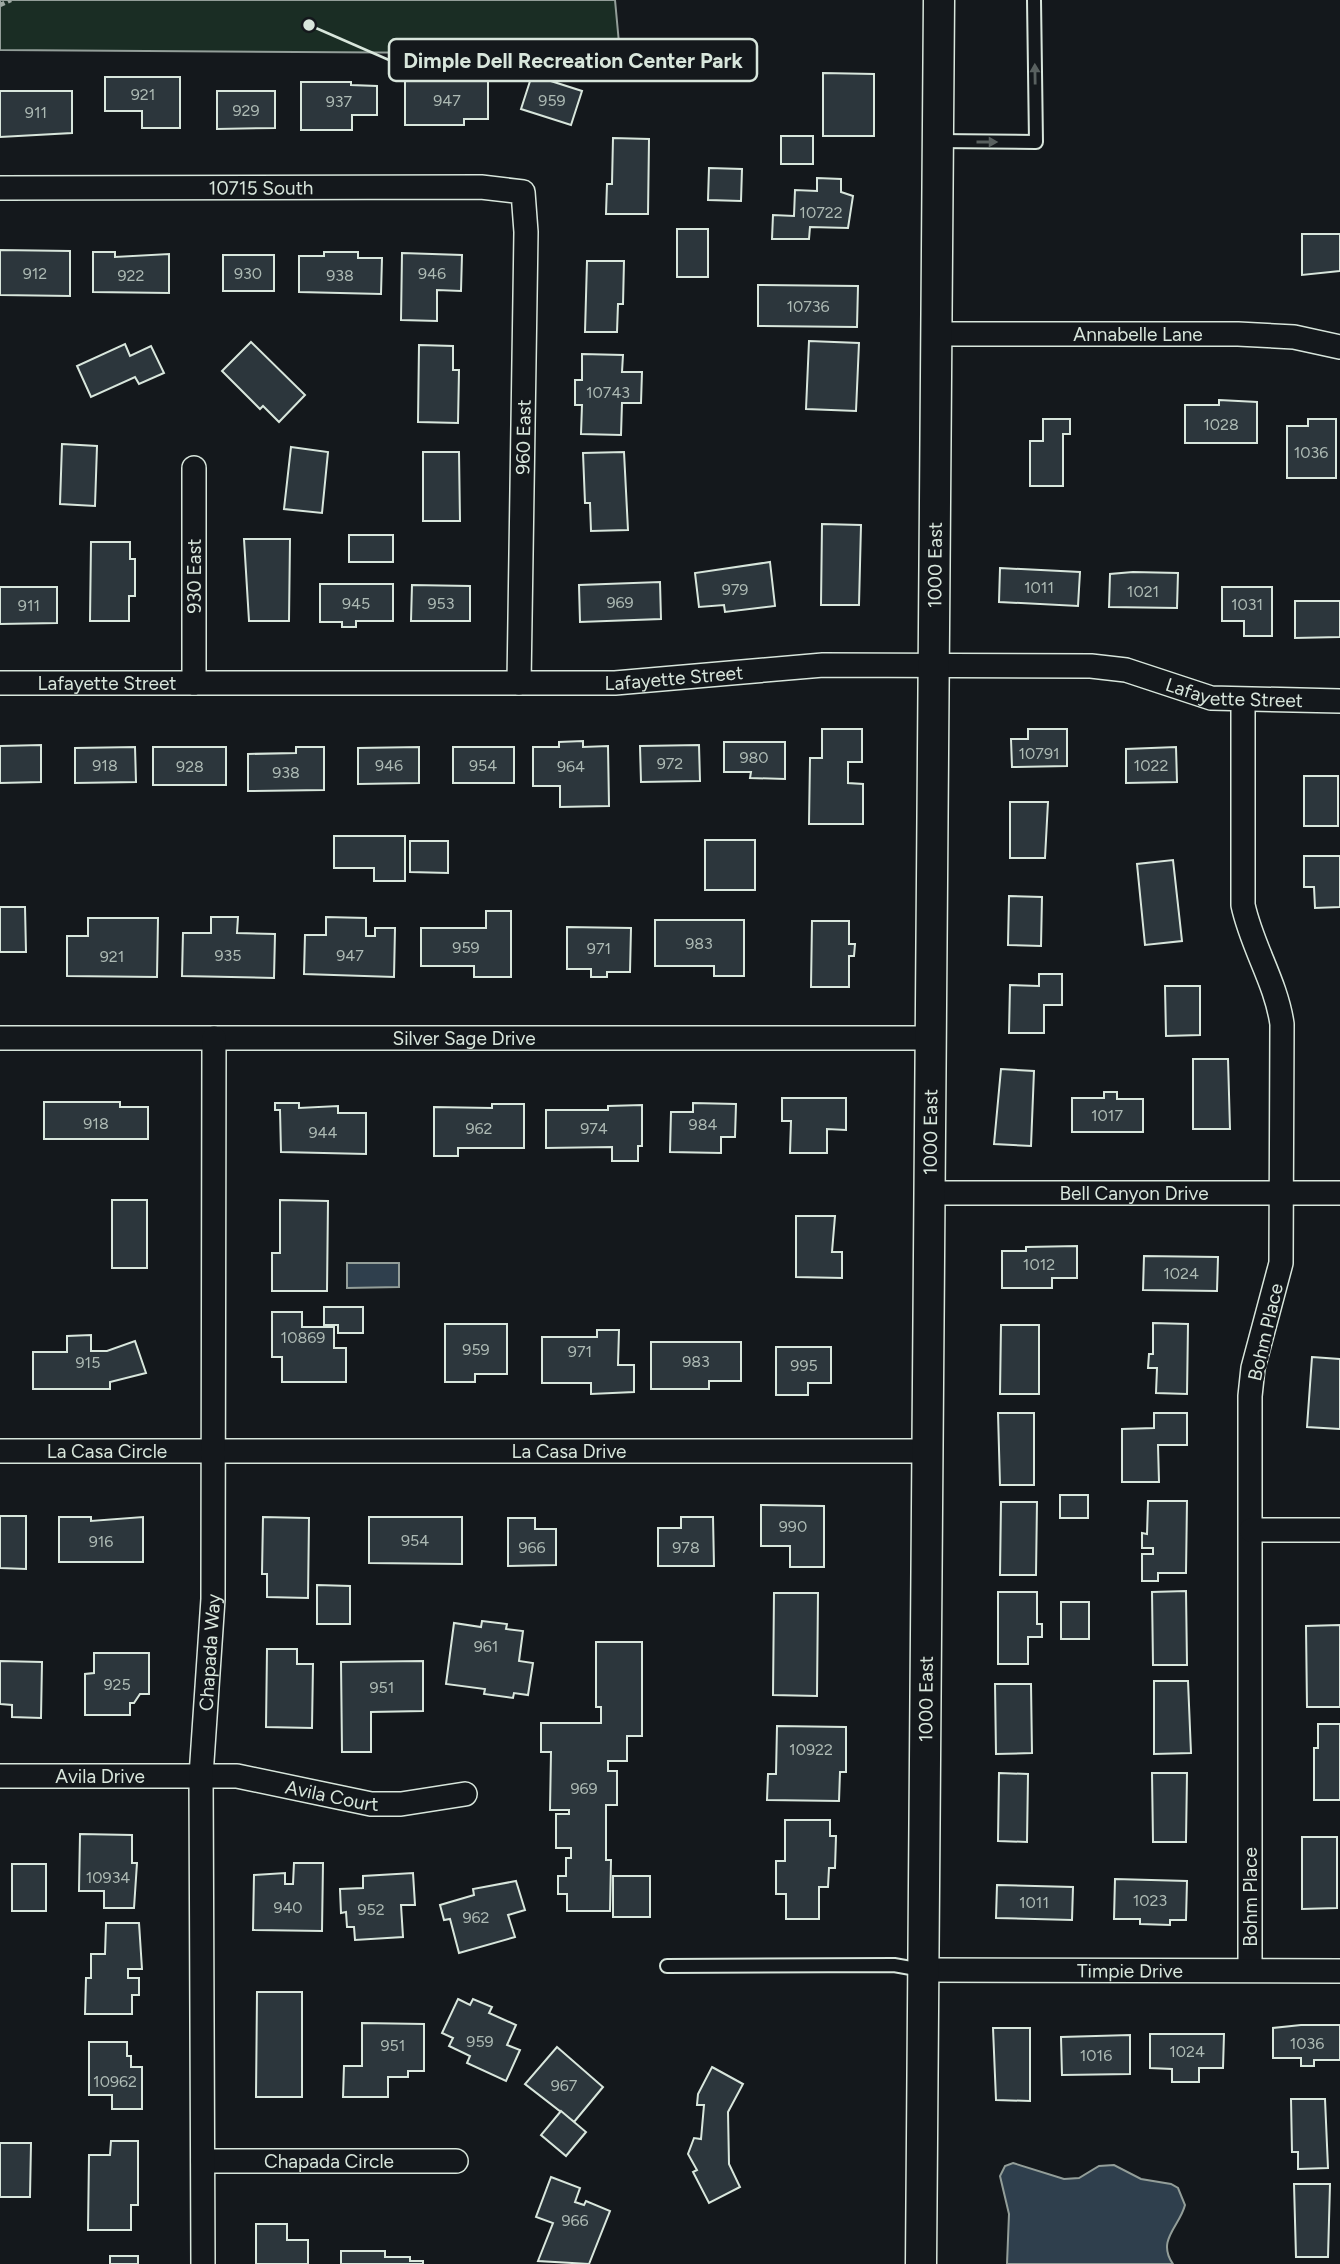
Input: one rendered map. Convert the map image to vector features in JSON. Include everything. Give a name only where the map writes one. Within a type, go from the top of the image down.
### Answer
[{"type":"street","name":"1000 East","points":[[921,2264],[939,0]]},
{"type":"street","name":"10715 South","points":[[0,188],[481,187],[523,192]]},
{"type":"street","name":"960 East","points":[[519,683],[526,232],[523,192]]},
{"type":"street","name":"Annabelle Lane","points":[[935,334],[1238,334],[1294,337],[1340,347]]},
{"type":"street","name":"930 East","points":[[194,468],[194,683]]},
{"type":"street","name":"Lafayette Street","points":[[0,683],[615,682],[823,665],[932,664],[1126,670],[1180,690],[1211,698],[1243,701],[1340,701]]},
{"type":"street","name":"Bohm Place","points":[[1243,701],[1243,905],[1248,929],[1278,999],[1282,1024],[1280,1263],[1253,1368],[1250,1396],[1250,1970]]},
{"type":"street","name":"Silver Sage Drive","points":[[0,1038],[929,1038]]},
{"type":"street","name":"Chapada Way","points":[[203,2264],[201,1776],[212,1599],[214,1038]]},
{"type":"street","name":"Bell Canyon Drive","points":[[928,1193],[1340,1193]]},
{"type":"street","name":"La Casa Circle","points":[[0,1451],[212,1451]]},
{"type":"street","name":"La Casa Drive","points":[[212,1451],[926,1451]]},
{"type":"street","points":[[1251,1530],[1340,1530]]},
{"type":"street","name":"Avila Drive","points":[[0,1776],[201,1776]]},
{"type":"street","name":"Avila Court","points":[[201,1776],[237,1776],[371,1804],[401,1804],[465,1794]]},
{"type":"street","name":"Timpie Drive","points":[[922,1970],[1340,1971]]},
{"type":"street","name":"Chapada Circle","points":[[203,2161],[456,2161]]},
{"type":"lane","points":[[938,141],[1035,142],[1034,0]]},
{"type":"lane","points":[[667,1966],[894,1965],[922,1970]]},
{"type":"path","points":[[0,5],[11,0]]},
{"type":"green space","points":[[0,0],[615,0],[620,54],[0,50]]},
{"type":"water","points":[[347,1263],[399,1263],[399,1287],[347,1288]]},
{"type":"water","points":[[1013,2163],[1064,2179],[1079,2178],[1099,2166],[1114,2165],[1141,2179],[1171,2184],[1178,2188],[1185,2205],[1168,2240],[1168,2255],[1173,2264],[1007,2264],[1009,2214],[1000,2176],[1005,2166]]},
{"type":"building","points":[[425,67],[459,67],[459,80],[488,80],[488,119],[464,119],[464,125],[405,125],[405,75],[425,75]]},
{"type":"building","points":[[823,73],[874,74],[874,136],[823,136]]},
{"type":"building","points":[[532,75],[582,91],[571,125],[521,109]]},
{"type":"building","points":[[105,77],[180,77],[180,128],[142,128],[142,111],[105,111]]},
{"type":"building","points":[[301,82],[351,82],[351,85],[377,86],[377,115],[352,115],[352,130],[301,130]]},
{"type":"building","points":[[0,91],[72,91],[72,133],[0,137]]},
{"type":"building","points":[[217,91],[275,91],[275,128],[217,129]]},
{"type":"building","points":[[781,136],[813,136],[813,164],[781,164]]},
{"type":"building","points":[[613,138],[649,139],[648,214],[606,214],[607,184],[612,184]]},
{"type":"building","points":[[709,168],[742,169],[741,201],[708,200]]},
{"type":"building","points":[[817,178],[841,179],[841,192],[853,196],[848,228],[810,227],[809,239],[772,239],[773,215],[794,216],[795,190],[817,191]]},
{"type":"building","points":[[677,229],[708,229],[708,277],[677,277]]},
{"type":"building","points":[[1302,234],[1340,234],[1340,271],[1302,275]]},
{"type":"building","points":[[0,250],[70,251],[70,296],[0,295]]},
{"type":"building","points":[[93,252],[115,252],[115,257],[169,254],[169,293],[93,292]]},
{"type":"building","points":[[324,252],[358,252],[358,258],[382,258],[381,294],[299,292],[299,256],[324,256]]},
{"type":"building","points":[[402,253],[462,255],[461,291],[437,290],[437,321],[401,320]]},
{"type":"building","points":[[223,255],[274,255],[274,291],[223,291]]},
{"type":"building","points":[[587,261],[624,261],[623,304],[618,304],[617,332],[585,332]]},
{"type":"building","points":[[758,285],[858,286],[857,327],[758,326]]},
{"type":"building","points":[[809,341],[859,343],[856,411],[806,409]]},
{"type":"building","points":[[251,342],[305,395],[279,422],[263,406],[260,409],[222,371]]},
{"type":"building","points":[[125,344],[130,356],[151,346],[164,373],[139,384],[135,377],[91,397],[77,366]]},
{"type":"building","points":[[419,345],[453,346],[453,370],[459,370],[458,423],[418,422]]},
{"type":"building","points":[[582,354],[623,355],[622,372],[642,372],[641,403],[622,403],[621,435],[581,434],[582,405],[575,405],[575,380],[582,380]]},
{"type":"building","points":[[1219,400],[1257,402],[1257,443],[1185,443],[1185,405],[1219,405]]},
{"type":"building","points":[[1043,419],[1070,419],[1070,434],[1063,434],[1063,486],[1030,486],[1030,441],[1043,441]]},
{"type":"building","points":[[1308,419],[1336,419],[1336,478],[1287,478],[1287,426],[1308,426]]},
{"type":"building","points":[[62,444],[97,446],[95,506],[60,504]]},
{"type":"building","points":[[291,447],[328,452],[322,513],[284,509]]},
{"type":"building","points":[[423,452],[459,452],[460,521],[423,521]]},
{"type":"building","points":[[624,452],[628,530],[591,531],[590,503],[585,503],[583,453]]},
{"type":"building","points":[[822,524],[861,525],[859,605],[821,605]]},
{"type":"building","points":[[349,535],[393,535],[393,562],[349,562]]},
{"type":"building","points":[[244,539],[290,539],[289,621],[249,621]]},
{"type":"building","points":[[91,542],[130,542],[130,559],[135,559],[135,596],[129,596],[129,621],[90,621]]},
{"type":"building","points":[[770,562],[775,606],[725,612],[724,605],[699,607],[695,573]]},
{"type":"building","points":[[1000,568],[1080,572],[1078,606],[999,602]]},
{"type":"building","points":[[1178,573],[1177,608],[1109,607],[1110,574]]},
{"type":"building","points":[[660,582],[661,619],[580,622],[579,585]]},
{"type":"building","points":[[320,584],[393,584],[393,621],[356,621],[356,627],[342,627],[342,622],[320,622]]},
{"type":"building","points":[[412,585],[470,586],[470,621],[411,621]]},
{"type":"building","points":[[0,587],[57,587],[57,623],[0,624]]},
{"type":"building","points":[[1222,587],[1272,587],[1272,636],[1244,636],[1244,621],[1222,621]]},
{"type":"building","points":[[1295,601],[1340,601],[1340,637],[1295,638]]},
{"type":"building","points":[[822,729],[862,729],[862,762],[848,762],[848,783],[863,784],[863,824],[809,824],[810,758],[822,758]]},
{"type":"building","points":[[1028,729],[1067,729],[1067,766],[1012,767],[1011,739],[1028,739]]},
{"type":"building","points":[[583,741],[583,747],[608,746],[609,806],[560,807],[560,786],[533,786],[533,747],[559,747],[559,742]]},
{"type":"building","points":[[724,742],[785,742],[785,779],[750,778],[751,772],[724,772]]},
{"type":"building","points":[[41,745],[41,782],[0,783],[0,746]]},
{"type":"building","points":[[699,745],[700,781],[641,782],[640,746]]},
{"type":"building","points":[[135,747],[136,782],[75,783],[75,748]]},
{"type":"building","points":[[153,747],[226,747],[226,785],[153,785]]},
{"type":"building","points":[[296,747],[324,747],[324,790],[248,791],[248,754],[296,753]]},
{"type":"building","points":[[419,747],[419,783],[358,784],[358,748]]},
{"type":"building","points":[[453,747],[514,747],[514,783],[453,783]]},
{"type":"building","points":[[1176,747],[1177,782],[1126,783],[1126,749]]},
{"type":"building","points":[[1304,776],[1338,776],[1338,826],[1304,826]]},
{"type":"building","points":[[1010,802],[1048,802],[1045,858],[1010,858]]},
{"type":"building","points":[[334,836],[405,836],[405,881],[374,881],[374,868],[334,868]]},
{"type":"building","points":[[705,840],[755,840],[755,890],[705,890]]},
{"type":"building","points":[[410,841],[448,841],[448,873],[410,872]]},
{"type":"building","points":[[1304,856],[1340,856],[1340,907],[1315,908],[1314,887],[1304,887]]},
{"type":"building","points":[[1173,860],[1182,941],[1145,945],[1137,864]]},
{"type":"building","points":[[1009,896],[1042,897],[1041,946],[1008,945]]},
{"type":"building","points":[[0,907],[25,907],[26,952],[0,952]]},
{"type":"building","points":[[486,911],[511,911],[511,977],[474,977],[474,966],[421,966],[421,928],[486,928]]},
{"type":"building","points":[[211,917],[238,917],[237,933],[275,934],[274,978],[182,976],[183,933],[211,933]]},
{"type":"building","points":[[326,917],[366,918],[366,936],[375,936],[375,928],[395,928],[394,977],[304,974],[305,935],[326,935]]},
{"type":"building","points":[[88,918],[158,918],[157,977],[67,976],[67,936],[88,936]]},
{"type":"building","points":[[655,920],[744,920],[744,976],[714,976],[714,966],[655,966]]},
{"type":"building","points":[[812,921],[849,921],[849,944],[855,944],[854,956],[849,956],[849,987],[811,987]]},
{"type":"building","points":[[567,927],[631,928],[630,972],[607,972],[607,977],[591,977],[591,969],[567,969]]},
{"type":"building","points":[[1039,974],[1062,974],[1062,1005],[1044,1005],[1044,1033],[1009,1033],[1010,985],[1039,986]]},
{"type":"building","points":[[1165,986],[1200,986],[1200,1035],[1166,1036]]},
{"type":"building","points":[[1193,1059],[1228,1059],[1230,1129],[1193,1129]]},
{"type":"building","points":[[1001,1069],[1034,1071],[1031,1146],[994,1144]]},
{"type":"building","points":[[1104,1092],[1117,1092],[1117,1099],[1143,1099],[1143,1132],[1072,1132],[1072,1098],[1104,1098]]},
{"type":"building","points":[[782,1098],[846,1098],[846,1130],[827,1129],[827,1153],[790,1153],[791,1121],[782,1121]]},
{"type":"building","points":[[44,1102],[120,1102],[120,1107],[148,1107],[148,1139],[44,1139]]},
{"type":"building","points":[[275,1103],[299,1103],[299,1108],[338,1106],[338,1113],[366,1113],[366,1154],[281,1152],[280,1110],[275,1110]]},
{"type":"building","points":[[693,1103],[736,1104],[735,1137],[721,1137],[721,1153],[670,1152],[671,1112],[693,1112]]},
{"type":"building","points":[[492,1104],[524,1104],[524,1148],[458,1148],[458,1156],[434,1156],[434,1107],[492,1108]]},
{"type":"building","points":[[642,1105],[642,1146],[638,1146],[638,1161],[612,1161],[612,1147],[546,1148],[546,1110],[608,1110],[608,1106]]},
{"type":"building","points":[[112,1200],[147,1200],[147,1268],[112,1268]]},
{"type":"building","points":[[280,1200],[328,1201],[327,1291],[272,1291],[272,1253],[280,1253]]},
{"type":"building","points":[[796,1216],[835,1216],[832,1252],[842,1252],[842,1278],[796,1277]]},
{"type":"building","points":[[1077,1246],[1077,1278],[1052,1278],[1052,1288],[1002,1288],[1002,1251],[1026,1251],[1026,1247]]},
{"type":"building","points":[[1144,1256],[1218,1257],[1217,1291],[1143,1290]]},
{"type":"building","points":[[324,1307],[363,1307],[363,1333],[338,1333],[338,1325],[324,1325]]},
{"type":"building","points":[[272,1312],[302,1312],[302,1327],[334,1327],[334,1348],[346,1348],[346,1382],[282,1382],[282,1357],[272,1357]]},
{"type":"building","points":[[1153,1323],[1188,1324],[1187,1394],[1156,1393],[1157,1368],[1148,1368],[1149,1354],[1153,1354]]},
{"type":"building","points":[[445,1324],[507,1324],[507,1374],[475,1374],[475,1382],[445,1382]]},
{"type":"building","points":[[1001,1325],[1039,1325],[1039,1394],[1000,1394]]},
{"type":"building","points":[[597,1330],[619,1330],[618,1365],[634,1365],[634,1392],[591,1394],[591,1383],[542,1383],[542,1337],[597,1337]]},
{"type":"building","points":[[91,1335],[91,1351],[107,1351],[135,1341],[146,1373],[110,1382],[110,1389],[33,1389],[33,1352],[67,1352],[67,1336]]},
{"type":"building","points":[[651,1342],[741,1342],[741,1381],[709,1381],[709,1389],[651,1389]]},
{"type":"building","points":[[776,1347],[831,1347],[831,1383],[808,1383],[808,1395],[776,1395]]},
{"type":"building","points":[[1312,1357],[1340,1359],[1340,1429],[1307,1427]]},
{"type":"building","points":[[998,1413],[1034,1413],[1034,1485],[1000,1485]]},
{"type":"building","points":[[1154,1413],[1187,1413],[1187,1445],[1158,1445],[1159,1482],[1122,1482],[1122,1429],[1154,1428]]},
{"type":"building","points":[[1060,1495],[1088,1495],[1088,1518],[1060,1518]]},
{"type":"building","points":[[1148,1501],[1187,1501],[1186,1573],[1158,1573],[1158,1581],[1142,1581],[1142,1554],[1153,1554],[1153,1548],[1142,1548],[1142,1533],[1147,1534]]},
{"type":"building","points":[[1001,1502],[1037,1502],[1036,1575],[1000,1575]]},
{"type":"building","points":[[761,1505],[824,1506],[824,1567],[790,1567],[790,1546],[761,1546]]},
{"type":"building","points":[[0,1516],[26,1516],[26,1569],[0,1568]]},
{"type":"building","points":[[59,1517],[91,1517],[91,1521],[143,1517],[143,1562],[59,1562]]},
{"type":"building","points":[[263,1517],[309,1518],[308,1598],[267,1597],[267,1574],[262,1574]]},
{"type":"building","points":[[369,1517],[462,1517],[462,1564],[369,1563]]},
{"type":"building","points":[[681,1517],[713,1517],[714,1566],[658,1566],[658,1528],[681,1528]]},
{"type":"building","points":[[508,1518],[535,1518],[535,1529],[556,1529],[556,1565],[508,1566]]},
{"type":"building","points":[[317,1585],[350,1586],[350,1624],[317,1624]]},
{"type":"building","points":[[1186,1591],[1187,1665],[1153,1665],[1152,1592]]},
{"type":"building","points":[[998,1592],[1037,1592],[1037,1624],[1042,1624],[1042,1637],[1028,1637],[1028,1664],[998,1664]]},
{"type":"building","points":[[774,1593],[818,1593],[817,1696],[773,1695]]},
{"type":"building","points":[[1061,1602],[1089,1602],[1089,1639],[1061,1639]]},
{"type":"building","points":[[482,1621],[507,1624],[506,1629],[523,1631],[519,1661],[533,1663],[528,1695],[514,1693],[513,1698],[484,1694],[485,1689],[446,1684],[454,1623],[481,1627]]},
{"type":"building","points":[[1340,1625],[1340,1707],[1307,1707],[1306,1626]]},
{"type":"building","points":[[596,1642],[642,1642],[642,1736],[627,1736],[627,1761],[608,1761],[608,1771],[617,1771],[617,1805],[606,1805],[606,1860],[611,1860],[610,1911],[567,1911],[567,1894],[558,1894],[558,1876],[566,1876],[566,1858],[571,1858],[571,1848],[556,1848],[556,1814],[569,1814],[569,1810],[550,1810],[551,1752],[541,1752],[541,1723],[601,1723],[601,1707],[596,1707]]},
{"type":"building","points":[[267,1649],[297,1649],[297,1664],[313,1664],[312,1728],[266,1727]]},
{"type":"building","points":[[94,1653],[149,1653],[149,1694],[140,1694],[134,1703],[130,1703],[130,1715],[85,1715],[85,1674],[94,1673]]},
{"type":"building","points":[[0,1661],[42,1662],[41,1718],[12,1717],[12,1705],[0,1704]]},
{"type":"building","points":[[423,1661],[423,1711],[371,1712],[371,1752],[342,1752],[341,1662]]},
{"type":"building","points":[[1154,1681],[1188,1681],[1191,1753],[1154,1754]]},
{"type":"building","points":[[995,1684],[1031,1684],[1032,1753],[996,1754]]},
{"type":"building","points":[[1318,1724],[1340,1724],[1340,1800],[1314,1800],[1314,1748],[1318,1748]]},
{"type":"building","points":[[777,1726],[846,1727],[846,1772],[840,1772],[839,1801],[767,1800],[768,1774],[776,1774]]},
{"type":"building","points":[[999,1773],[1028,1774],[1027,1842],[998,1841]]},
{"type":"building","points":[[1152,1773],[1187,1773],[1186,1842],[1153,1842]]},
{"type":"building","points":[[785,1820],[830,1820],[830,1836],[836,1836],[835,1868],[829,1868],[828,1887],[819,1887],[819,1919],[786,1919],[786,1894],[776,1894],[776,1861],[785,1861]]},
{"type":"building","points":[[80,1834],[132,1835],[132,1863],[137,1863],[134,1908],[104,1908],[104,1891],[79,1891]]},
{"type":"building","points":[[1302,1837],[1337,1837],[1337,1908],[1302,1909]]},
{"type":"building","points":[[294,1863],[323,1863],[322,1931],[253,1930],[254,1875],[285,1873],[285,1884],[293,1884]]},
{"type":"building","points":[[12,1864],[46,1864],[46,1911],[12,1911]]},
{"type":"building","points":[[413,1873],[415,1905],[401,1905],[403,1937],[355,1940],[354,1927],[347,1927],[346,1912],[341,1913],[340,1889],[363,1888],[363,1876]]},
{"type":"building","points":[[613,1876],[650,1876],[650,1917],[613,1917]]},
{"type":"building","points":[[1115,1879],[1187,1881],[1186,1920],[1170,1920],[1170,1925],[1140,1924],[1140,1919],[1114,1919]]},
{"type":"building","points":[[516,1881],[525,1910],[508,1915],[515,1937],[459,1953],[450,1919],[444,1920],[440,1905],[474,1895],[473,1889]]},
{"type":"building","points":[[997,1885],[1073,1887],[1072,1920],[996,1918]]},
{"type":"building","points":[[106,1923],[139,1923],[142,1969],[128,1969],[128,1978],[139,1978],[139,1995],[132,1995],[132,2014],[85,2014],[86,1978],[91,1978],[91,1954],[105,1954]]},
{"type":"building","points":[[257,1992],[302,1992],[302,2097],[256,2097]]},
{"type":"building","points":[[458,1999],[470,2005],[473,1999],[492,2007],[489,2013],[516,2025],[507,2045],[520,2050],[506,2081],[467,2063],[470,2056],[449,2046],[453,2038],[442,2033]]},
{"type":"building","points":[[362,2023],[424,2024],[424,2071],[408,2071],[408,2077],[388,2077],[388,2097],[343,2097],[344,2066],[362,2066]]},
{"type":"building","points":[[1340,2025],[1340,2060],[1314,2060],[1314,2066],[1301,2066],[1301,2058],[1273,2058],[1273,2028]]},
{"type":"building","points":[[993,2028],[1030,2028],[1030,2101],[996,2100]]},
{"type":"building","points":[[1150,2034],[1224,2034],[1223,2068],[1199,2068],[1199,2082],[1172,2082],[1172,2069],[1150,2068]]},
{"type":"building","points":[[1130,2035],[1130,2074],[1062,2075],[1061,2037]]},
{"type":"building","points":[[89,2042],[127,2042],[127,2056],[131,2056],[131,2067],[142,2067],[142,2109],[112,2109],[112,2095],[89,2095]]},
{"type":"building","points":[[557,2047],[603,2087],[574,2122],[525,2084]]},
{"type":"building","points":[[712,2067],[743,2084],[728,2112],[729,2164],[740,2187],[709,2203],[693,2172],[697,2170],[688,2154],[694,2138],[701,2139],[704,2105],[697,2105],[698,2094]]},
{"type":"building","points":[[1291,2099],[1325,2099],[1328,2168],[1298,2169],[1298,2152],[1292,2152]]},
{"type":"building","points":[[561,2111],[586,2132],[566,2156],[541,2135]]},
{"type":"building","points":[[111,2141],[138,2141],[138,2205],[131,2205],[131,2230],[88,2230],[89,2155],[110,2155]]},
{"type":"building","points":[[0,2143],[31,2143],[30,2197],[0,2197]]},
{"type":"building","points":[[551,2177],[580,2188],[575,2202],[584,2205],[586,2201],[610,2211],[589,2264],[538,2261],[553,2223],[536,2217]]},
{"type":"building","points":[[1294,2184],[1330,2184],[1328,2257],[1296,2257]]},
{"type":"building","points":[[256,2224],[287,2224],[287,2240],[308,2240],[308,2264],[256,2264]]},
{"type":"building","points":[[341,2251],[385,2251],[385,2257],[410,2257],[410,2261],[423,2261],[423,2264],[341,2264]]},
{"type":"building","points":[[110,2256],[138,2256],[138,2264],[110,2264]]},
{"type":"place","name":"Dimple Dell Recreation Center Park","points":[[309,25]]}]
